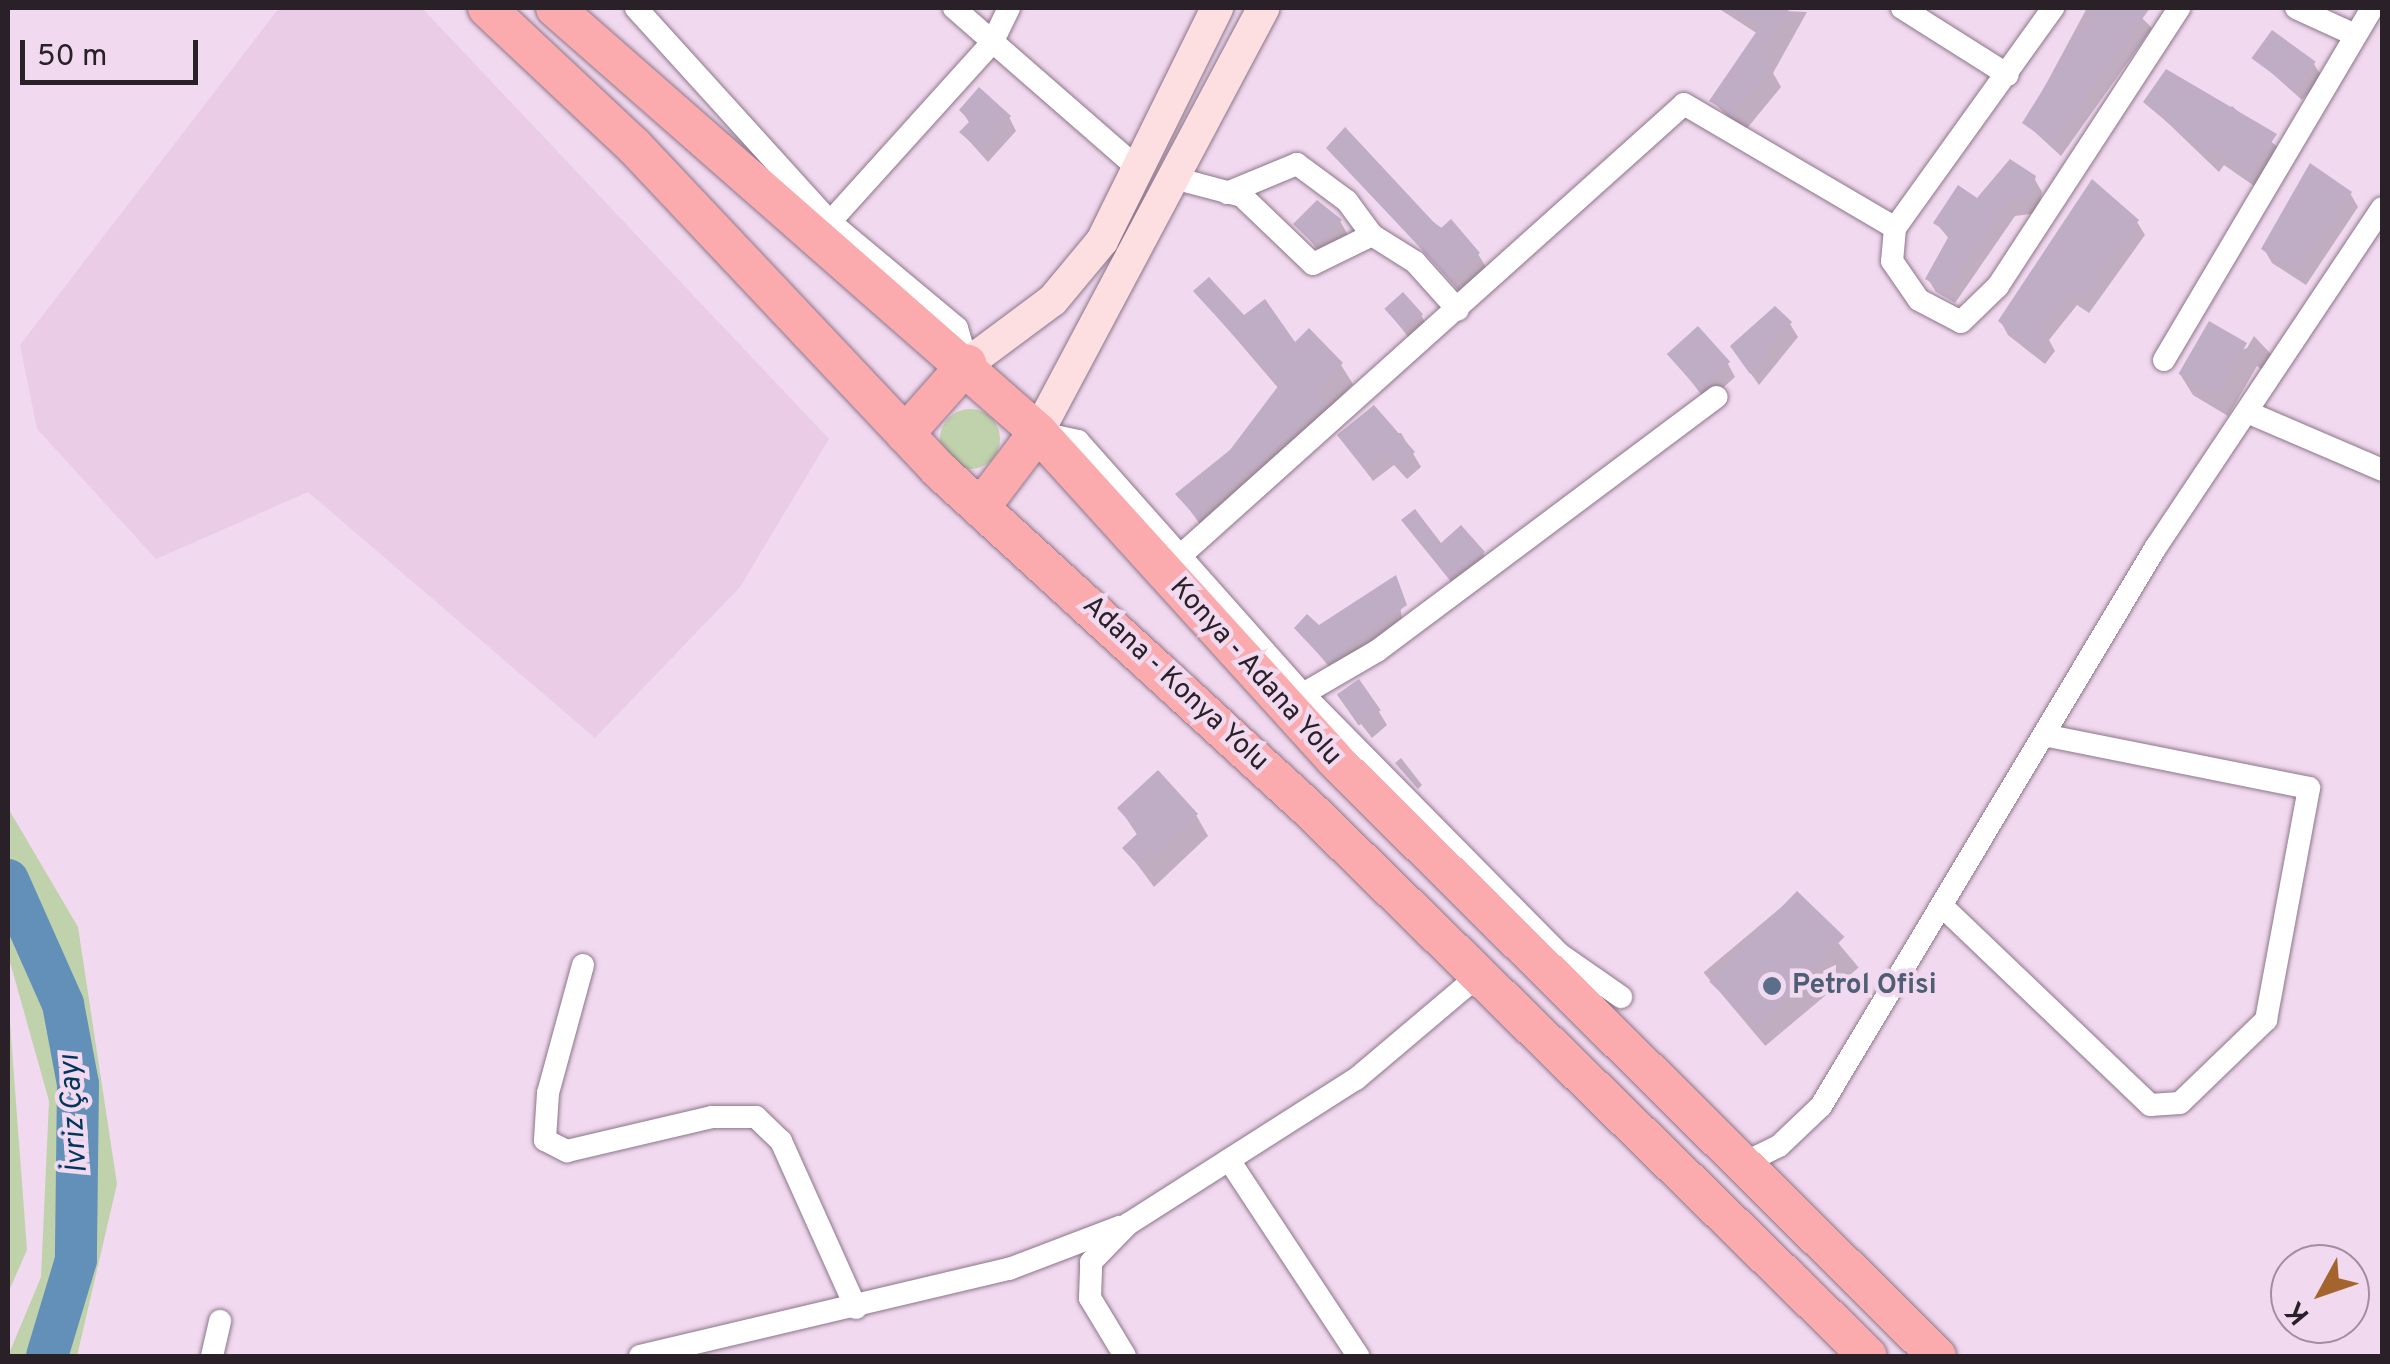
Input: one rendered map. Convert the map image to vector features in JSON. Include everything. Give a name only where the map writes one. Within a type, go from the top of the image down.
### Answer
[{"type":"highway","name":"Adana - Konya Yolu","points":[[487,8],[634,146],[905,434],[1478,976],[1868,1356]]},
{"type":"highway","name":"Konya - Adana Yolu","points":[[555,8],[967,364],[1038,432],[1335,760],[1937,1356]]},
{"type":"highway","points":[[905,434],[967,364]]},
{"type":"highway","points":[[981,507],[1038,432]]},
{"type":"main road","points":[[967,364],[1053,300],[1102,241],[1141,171],[1218,8]]},
{"type":"main road","points":[[1038,432],[1264,8]]},
{"type":"street","points":[[636,8],[830,222],[957,328],[967,364]]},
{"type":"street","points":[[954,8],[1141,171]]},
{"type":"street","points":[[830,222],[992,43],[1009,8]]},
{"type":"street","points":[[1902,8],[2008,75]]},
{"type":"street","points":[[2053,8],[1896,228],[1892,261],[1918,300],[1961,322],[1998,286],[2179,8]]},
{"type":"street","points":[[2296,8],[2355,35]]},
{"type":"street","points":[[2164,360],[2372,8]]},
{"type":"street","points":[[1179,557],[1684,104],[1896,228]]},
{"type":"street","points":[[1227,193],[1297,164],[1346,201],[1372,235],[1414,262],[1458,310]]},
{"type":"street","points":[[1174,178],[1227,193],[1313,264],[1372,235]]},
{"type":"street","points":[[1740,1165],[1779,1146],[1822,1106],[2044,735],[2247,412],[2382,208]]},
{"type":"street","points":[[2358,244],[2382,251]]},
{"type":"street","points":[[1303,694],[1377,651],[1717,397]]},
{"type":"street","points":[[2247,412],[2382,470]]},
{"type":"street","points":[[1038,432],[1078,441],[1303,694],[1558,952],[1621,997]]},
{"type":"street","points":[[1942,906],[2150,1106],[2180,1104],[2266,1020],[2309,788],[2044,735]]},
{"type":"street","points":[[582,965],[548,1093],[545,1140],[567,1151],[712,1117],[756,1117],[781,1141],[856,1308]]},
{"type":"street","points":[[640,1356],[1009,1270],[1128,1224],[1356,1079],[1478,976]]},
{"type":"street","points":[[1229,1160],[1358,1356]]},
{"type":"street","points":[[1125,1356],[1090,1298],[1091,1262],[1128,1224]]},
{"type":"street","points":[[212,1356],[220,1321]]},
{"type":"shaded area","points":[[279,8],[422,8],[829,439],[740,587],[595,738],[308,492],[156,559],[37,429],[20,345]]},
{"type":"green space","points":[[970,409],[991,418],[1000,439],[991,460],[970,469],[949,460],[940,439],[949,418]]},
{"type":"green space","points":[[8,808],[78,927],[117,1184],[77,1356],[8,1356],[41,1277],[49,1101],[8,955]]},
{"type":"green space","points":[[8,995],[27,1250],[8,1293]]},
{"type":"building","points":[[1730,8],[1790,8],[1761,59],[1773,68],[1733,115],[1709,101],[1761,25]]},
{"type":"building","points":[[2094,8],[2150,8],[2053,144],[2022,123]]},
{"type":"building","points":[[2272,30],[2316,62],[2295,90],[2251,58]]},
{"type":"building","points":[[2166,69],[2277,134],[2250,174],[2214,148],[2208,156],[2143,102]]},
{"type":"building","points":[[979,87],[1011,116],[980,150],[959,132],[970,121],[959,110]]},
{"type":"building","points":[[1345,127],[1440,229],[1451,219],[1480,253],[1450,279],[1326,148]]},
{"type":"building","points":[[2010,159],[2036,176],[2030,200],[2008,203],[1947,291],[1925,279],[1950,234],[1933,223],[1958,185],[1977,198]]},
{"type":"building","points":[[2310,163],[2352,192],[2298,273],[2261,249]]},
{"type":"building","points":[[2092,179],[2139,220],[2081,301],[2069,294],[2041,329],[2050,336],[2037,353],[1998,321]]},
{"type":"building","points":[[1317,200],[1342,220],[1315,245],[1293,224]]},
{"type":"building","points":[[1209,277],[1244,315],[1265,299],[1295,342],[1309,328],[1343,363],[1315,391],[1326,405],[1196,517],[1175,494],[1230,450],[1279,385],[1193,291]]},
{"type":"building","points":[[1403,292],[1423,314],[1404,331],[1384,309]]},
{"type":"building","points":[[1775,306],[1792,322],[1750,374],[1730,346]]},
{"type":"building","points":[[2209,321],[2247,343],[2217,396],[2178,374]]},
{"type":"building","points":[[1698,326],[1730,362],[1699,390],[1667,354]]},
{"type":"building","points":[[1374,405],[1415,452],[1398,467],[1385,453],[1364,469],[1337,435]]},
{"type":"building","points":[[1415,509],[1441,543],[1461,525],[1485,552],[1449,579],[1401,520]]},
{"type":"building","points":[[1396,575],[1407,605],[1327,663],[1294,628],[1307,614],[1319,625]]},
{"type":"building","points":[[1359,679],[1381,710],[1359,726],[1337,694]]},
{"type":"building","points":[[1158,770],[1198,814],[1140,867],[1122,848],[1139,832],[1117,808]]},
{"type":"building","points":[[1797,891],[1844,937],[1757,1027],[1709,982]]},
{"type":"waterway","name":"İvriz Çayı","points":[[8,880],[63,1004],[78,1084],[76,1260],[47,1356]]},
{"type":"place","name":"Petrol Ofisi","points":[[1772,986]]}]
